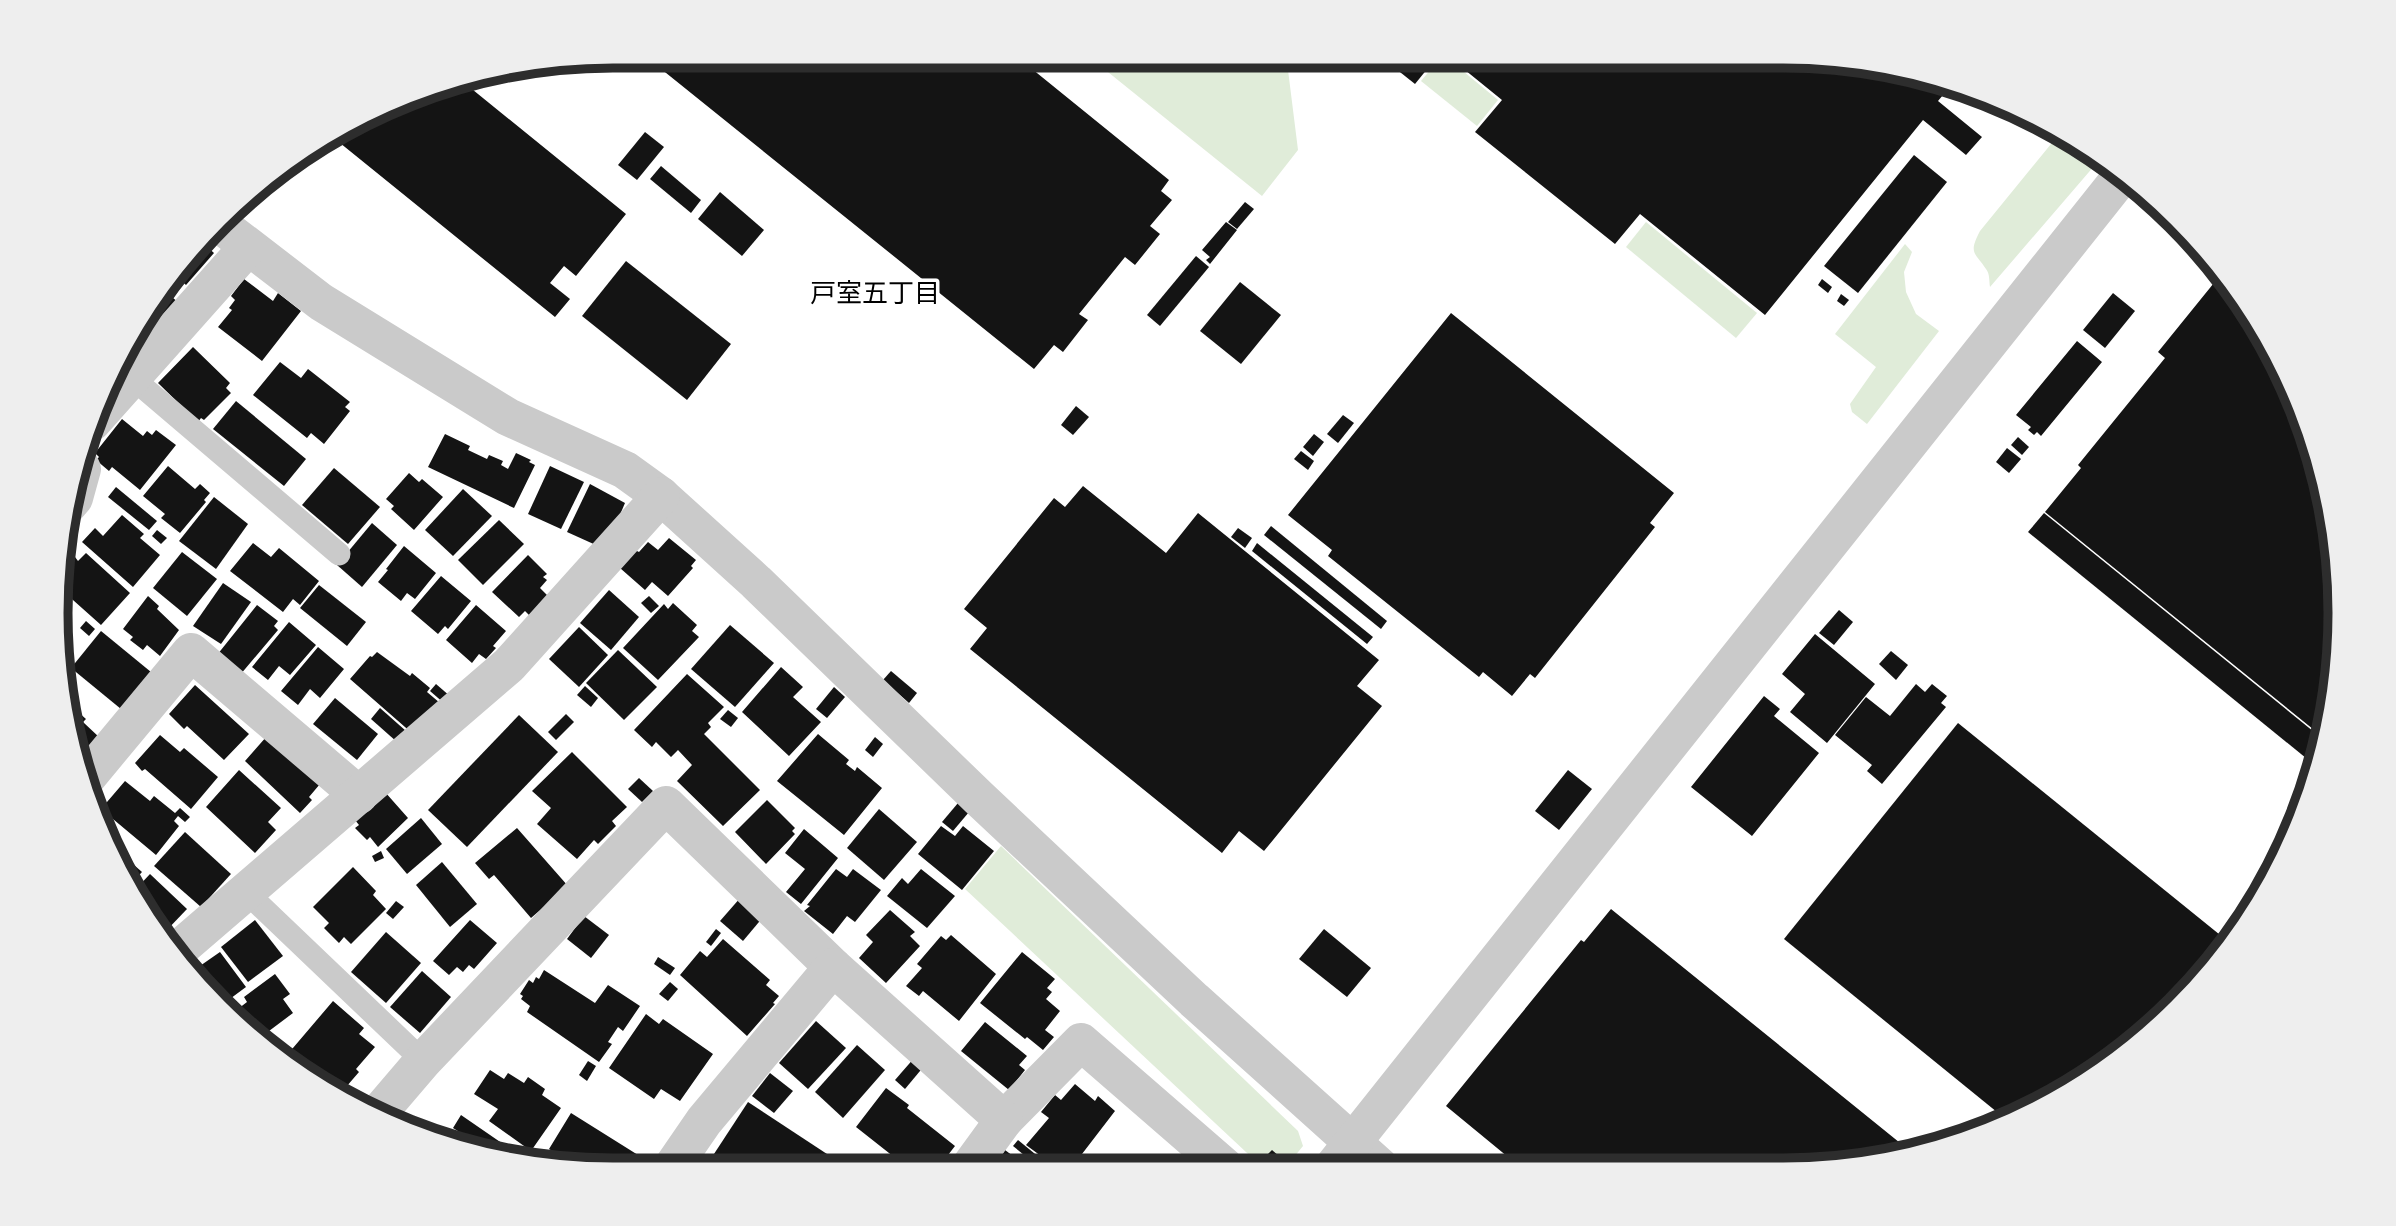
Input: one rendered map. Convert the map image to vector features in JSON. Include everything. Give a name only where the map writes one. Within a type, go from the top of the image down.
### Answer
[{"type":"street","points":[[113,398],[235,237],[321,302],[508,417],[625,470],[661,496],[756,582],[979,798],[1194,1000],[1343,1154],[2116,182]]},
{"type":"street","points":[[182,946],[509,665],[661,496]]},
{"type":"street","points":[[92,771],[191,652],[359,795]]},
{"type":"street","points":[[384,1107],[423,1060],[666,805],[833,967],[1004,1120]]},
{"type":"street","points":[[678,1158],[704,1121],[833,967]]},
{"type":"street","points":[[976,1158],[1004,1120],[1081,1042],[1215,1158]]},
{"type":"lane","points":[[131,377],[339,554]]},
{"type":"lane","points":[[246,892],[423,1060]]},
{"type":"green space","points":[[1103,68],[1288,70],[1298,150],[1262,196]]},
{"type":"green space","points":[[1432,68],[1459,68],[1498,100],[1477,126],[1421,81]]},
{"type":"green space","points":[[2054,140],[2094,166],[1990,287],[1989,275],[1974,252],[1974,244],[1980,231]]},
{"type":"green space","points":[[1646,222],[1757,313],[1736,338],[1626,247]]},
{"type":"green space","points":[[1905,244],[1912,252],[1904,272],[1906,292],[1916,314],[1939,331],[1867,424],[1852,412],[1850,404],[1876,367],[1835,334]]},
{"type":"green space","points":[[1001,846],[1298,1131],[1303,1146],[1293,1158],[1252,1158],[965,889]]},
{"type":"building","points":[[660,68],[1031,68],[1169,180],[1161,191],[1172,200],[1150,226],[1160,234],[1135,265],[1125,257],[1079,314],[1088,320],[1063,352],[1054,345],[1034,369]]},
{"type":"building","points":[[1395,68],[1428,68],[1415,84]]},
{"type":"building","points":[[1463,68],[1819,69],[1889,79],[1945,93],[1938,101],[1982,137],[1966,155],[1923,120],[1765,315],[1640,214],[1615,244],[1475,132],[1502,100]]},
{"type":"building","points":[[470,88],[626,214],[576,276],[564,266],[550,283],[570,299],[555,317],[340,143],[372,124],[438,97]]},
{"type":"building","points":[[645,132],[664,147],[637,180],[618,165]]},
{"type":"building","points":[[1914,155],[1947,182],[1858,293],[1824,266]]},
{"type":"building","points":[[661,166],[701,200],[691,213],[650,179]]},
{"type":"building","points":[[720,192],[764,230],[742,256],[698,219]]},
{"type":"building","points":[[1245,202],[1254,209],[1237,229],[1228,222]]},
{"type":"building","points":[[1226,222],[1237,230],[1210,264],[1206,260],[1210,257],[1202,250]]},
{"type":"building","points":[[209,248],[214,253],[186,285],[181,281]]},
{"type":"building","points":[[1196,256],[1209,267],[1160,326],[1147,315]]},
{"type":"building","points":[[626,261],[731,344],[687,400],[582,316]]},
{"type":"building","points":[[244,279],[273,301],[278,293],[301,311],[262,361],[218,327],[232,310],[229,308],[235,300],[231,296]]},
{"type":"building","points":[[1822,279],[1832,287],[1828,293],[1818,285]]},
{"type":"building","points":[[2215,281],[2255,341],[2286,405],[2309,472],[2327,577],[2327,649],[2314,730],[2045,512],[2081,468],[2078,465],[2165,358],[2158,352]]},
{"type":"building","points":[[1240,282],[1281,315],[1241,364],[1200,331]]},
{"type":"building","points":[[2113,293],[2135,311],[2105,348],[2083,330]]},
{"type":"building","points":[[1841,294],[1849,300],[1844,306],[1837,301]]},
{"type":"building","points":[[170,296],[178,302],[150,334],[147,331]]},
{"type":"building","points":[[1451,313],[1674,493],[1650,523],[1655,527],[1535,678],[1530,674],[1512,696],[1483,672],[1479,677],[1328,556],[1332,550],[1288,515]]},
{"type":"building","points":[[2077,341],[2102,362],[2041,436],[2037,432],[2034,435],[2028,430],[2031,427],[2016,415]]},
{"type":"building","points":[[193,347],[230,383],[226,388],[231,393],[204,420],[201,418],[198,422],[158,383]]},
{"type":"building","points":[[280,362],[301,378],[308,369],[350,402],[345,407],[350,411],[324,444],[311,433],[307,438],[253,395]]},
{"type":"building","points":[[236,401],[306,459],[284,486],[213,429]]},
{"type":"building","points":[[1076,406],[1089,417],[1073,435],[1061,425]]},
{"type":"building","points":[[1343,415],[1354,423],[1338,443],[1327,434]]},
{"type":"building","points":[[122,419],[143,436],[147,431],[152,435],[156,430],[176,445],[140,490],[112,467],[109,471],[96,460],[99,457],[95,453]]},
{"type":"building","points":[[445,434],[470,446],[468,450],[487,459],[489,455],[503,461],[501,465],[508,469],[516,453],[531,460],[529,462],[535,465],[514,508],[428,467]]},
{"type":"building","points":[[1314,434],[1324,442],[1313,456],[1303,447]]},
{"type":"building","points":[[2018,437],[2029,447],[2022,455],[2011,445]]},
{"type":"building","points":[[2007,448],[2021,459],[2009,473],[1996,462]]},
{"type":"building","points":[[1301,451],[1314,461],[1308,470],[1294,459]]},
{"type":"building","points":[[168,466],[195,489],[200,484],[210,493],[204,500],[206,502],[180,533],[161,518],[165,514],[143,496]]},
{"type":"building","points":[[550,466],[584,482],[561,529],[528,514]]},
{"type":"building","points":[[334,468],[380,507],[348,544],[302,505]]},
{"type":"building","points":[[409,473],[419,482],[422,479],[443,497],[414,530],[391,509],[394,506],[386,499]]},
{"type":"building","points":[[590,484],[625,503],[616,524],[598,546],[567,532]]},
{"type":"building","points":[[1083,486],[1166,553],[1198,513],[1379,660],[1357,686],[1382,706],[1264,851],[1239,831],[1222,853],[970,649],[987,628],[964,609],[1054,498],[1065,507]]},
{"type":"building","points":[[116,487],[157,521],[149,530],[108,497]]},
{"type":"building","points":[[463,489],[492,516],[453,556],[425,530]]},
{"type":"building","points":[[214,497],[248,524],[216,569],[179,541]]},
{"type":"building","points":[[2044,513],[2314,732],[2307,759],[2028,532]]},
{"type":"building","points":[[122,515],[144,534],[140,538],[160,555],[133,587],[82,542],[95,528],[103,536]]},
{"type":"building","points":[[499,520],[524,544],[483,585],[458,560]]},
{"type":"building","points":[[372,523],[397,545],[362,587],[337,565]]},
{"type":"building","points":[[1271,526],[1387,621],[1381,629],[1264,535]]},
{"type":"building","points":[[1238,528],[1252,538],[1245,548],[1231,537]]},
{"type":"building","points":[[157,530],[167,538],[161,544],[152,536]]},
{"type":"building","points":[[669,538],[696,560],[691,566],[693,568],[668,596],[652,582],[645,590],[620,568],[635,550],[639,552],[648,542],[658,550]]},
{"type":"building","points":[[253,543],[271,557],[279,548],[319,581],[300,605],[293,599],[283,612],[230,571]]},
{"type":"building","points":[[1257,543],[1373,637],[1367,644],[1252,551]]},
{"type":"building","points":[[404,546],[436,573],[415,599],[407,593],[401,601],[378,582]]},
{"type":"building","points":[[182,552],[217,579],[187,616],[153,588]]},
{"type":"building","points":[[86,553],[130,593],[101,625],[68,596],[71,562],[75,557],[78,561]]},
{"type":"building","points":[[528,555],[547,574],[543,577],[547,580],[540,588],[550,598],[529,615],[525,611],[519,617],[492,592]]},
{"type":"building","points":[[441,576],[471,601],[448,629],[445,626],[438,634],[411,611]]},
{"type":"building","points":[[223,583],[251,602],[221,644],[193,626]]},
{"type":"building","points":[[319,585],[366,622],[347,646],[300,608]]},
{"type":"building","points":[[609,590],[639,617],[611,650],[580,623]]},
{"type":"building","points":[[148,596],[159,606],[157,609],[179,630],[160,656],[147,645],[143,650],[130,640],[133,637],[123,629]]},
{"type":"building","points":[[649,596],[659,606],[651,613],[641,603]]},
{"type":"building","points":[[673,603],[697,625],[692,631],[699,637],[658,680],[623,648],[664,604],[668,609]]},
{"type":"building","points":[[257,605],[278,621],[274,626],[278,630],[240,675],[217,655]]},
{"type":"building","points":[[476,605],[506,631],[486,659],[479,654],[472,663],[446,640]]},
{"type":"building","points":[[1839,610],[1853,622],[1834,645],[1819,633]]},
{"type":"building","points":[[86,621],[95,629],[89,636],[80,628]]},
{"type":"building","points":[[289,622],[316,645],[290,675],[279,666],[268,680],[252,667]]},
{"type":"building","points":[[730,625],[774,663],[735,707],[691,669]]},
{"type":"building","points":[[579,627],[608,655],[579,687],[549,659]]},
{"type":"building","points":[[101,631],[151,672],[121,709],[71,668]]},
{"type":"building","points":[[1815,634],[1875,684],[1827,743],[1790,712],[1805,694],[1782,674]]},
{"type":"building","points":[[318,647],[344,669],[320,698],[310,689],[298,705],[281,691]]},
{"type":"building","points":[[618,650],[657,687],[624,720],[586,683]]},
{"type":"building","points":[[1891,651],[1908,665],[1896,680],[1879,664]]},
{"type":"building","points":[[377,652],[410,676],[412,673],[430,688],[427,692],[440,703],[413,734],[350,679],[370,656]]},
{"type":"building","points":[[781,667],[803,687],[793,697],[821,722],[789,756],[742,712]]},
{"type":"building","points":[[891,671],[917,693],[909,703],[883,680]]},
{"type":"building","points":[[687,674],[724,707],[708,723],[711,727],[704,734],[760,790],[723,826],[677,781],[692,765],[678,750],[671,757],[656,742],[652,747],[634,730]]},
{"type":"building","points":[[436,684],[451,697],[445,704],[430,691]]},
{"type":"building","points":[[1916,684],[1925,692],[1932,684],[1947,696],[1941,703],[1946,707],[1882,784],[1867,771],[1872,765],[1835,735],[1866,697],[1890,716]]},
{"type":"building","points":[[195,685],[249,734],[224,760],[187,726],[184,729],[169,714]]},
{"type":"building","points":[[585,686],[598,698],[591,707],[577,695]]},
{"type":"building","points":[[834,687],[845,697],[827,718],[816,709]]},
{"type":"building","points":[[1764,696],[1780,709],[1774,716],[1819,753],[1752,836],[1691,787]]},
{"type":"building","points":[[335,698],[378,734],[357,760],[313,724]]},
{"type":"building","points":[[380,708],[406,731],[397,742],[371,719]]},
{"type":"building","points":[[728,710],[738,718],[731,727],[720,719]]},
{"type":"building","points":[[78,712],[86,719],[83,722],[100,738],[87,753]]},
{"type":"building","points":[[566,714],[574,722],[556,740],[548,732]]},
{"type":"building","points":[[519,715],[558,752],[467,847],[428,810]]},
{"type":"building","points":[[1958,723],[2221,936],[2168,998],[2115,1045],[2055,1085],[1998,1113],[1784,939]]},
{"type":"building","points":[[818,734],[849,760],[846,764],[855,771],[857,767],[882,788],[844,835],[777,781]]},
{"type":"building","points":[[160,735],[180,752],[184,748],[218,777],[191,809],[135,763]]},
{"type":"building","points":[[267,736],[320,784],[309,797],[312,800],[300,813],[245,761]]},
{"type":"building","points":[[875,737],[883,744],[873,757],[865,750]]},
{"type":"building","points":[[572,752],[627,807],[612,821],[616,826],[598,844],[594,840],[577,859],[537,824],[551,808],[532,791]]},
{"type":"building","points":[[239,770],[281,808],[268,822],[276,830],[255,853],[206,807]]},
{"type":"building","points":[[1568,770],[1592,789],[1559,830],[1535,811]]},
{"type":"building","points":[[639,778],[653,791],[642,802],[628,789]]},
{"type":"building","points":[[125,781],[150,801],[154,796],[175,813],[180,808],[190,817],[185,822],[178,816],[174,821],[179,826],[156,855],[107,814],[104,806]]},
{"type":"building","points":[[385,792],[408,818],[378,847],[370,837],[367,840],[355,828],[359,825],[355,820]]},
{"type":"building","points":[[767,800],[795,828],[792,831],[795,834],[766,864],[735,832]]},
{"type":"building","points":[[958,803],[969,812],[953,831],[942,822]]},
{"type":"building","points":[[879,809],[917,842],[884,880],[847,848]]},
{"type":"building","points":[[421,818],[442,844],[407,874],[386,849]]},
{"type":"building","points":[[941,826],[955,836],[963,826],[994,851],[962,890],[918,854]]},
{"type":"building","points":[[517,828],[568,886],[531,918],[494,875],[489,879],[475,863]]},
{"type":"building","points":[[804,829],[838,858],[801,904],[786,892],[805,869],[785,853]]},
{"type":"building","points":[[185,832],[231,874],[201,907],[154,866]]},
{"type":"building","points":[[381,851],[384,858],[375,862],[372,856]]},
{"type":"building","points":[[126,858],[142,872],[137,878]]},
{"type":"building","points":[[442,862],[477,904],[450,927],[416,885]]},
{"type":"building","points":[[353,867],[376,891],[373,895],[386,909],[351,944],[344,937],[339,943],[324,928],[329,923],[313,907]]},
{"type":"building","points":[[836,869],[847,877],[853,869],[881,890],[855,922],[847,916],[833,934],[804,911]]},
{"type":"building","points":[[921,869],[955,896],[927,928],[887,896],[902,878],[908,884]]},
{"type":"building","points":[[150,874],[187,909],[169,928],[141,884]]},
{"type":"building","points":[[741,897],[764,916],[743,941],[720,921]]},
{"type":"building","points":[[396,901],[404,907],[393,919],[386,913]]},
{"type":"building","points":[[1611,909],[1902,1144],[1819,1157],[1507,1158],[1446,1106],[1581,940],[1584,942]]},
{"type":"building","points":[[890,910],[915,932],[910,936],[920,946],[886,983],[859,958],[873,942],[866,935]]},
{"type":"building","points":[[584,916],[609,935],[591,958],[567,939]]},
{"type":"building","points":[[255,920],[283,956],[248,982],[221,947]]},
{"type":"building","points":[[470,920],[497,943],[474,969],[469,965],[463,972],[457,967],[449,975],[433,961]]},
{"type":"building","points":[[716,929],[721,933],[711,946],[706,942]]},
{"type":"building","points":[[1324,929],[1371,968],[1347,997],[1299,959]]},
{"type":"building","points":[[386,932],[421,963],[386,1003],[351,972]]},
{"type":"building","points":[[951,935],[996,974],[959,1021],[923,991],[919,996],[906,986],[922,968],[917,964],[941,936],[946,940]]},
{"type":"building","points":[[723,939],[770,980],[766,985],[779,996],[747,1036],[680,975],[700,951],[707,957]]},
{"type":"building","points":[[220,952],[246,987],[229,999],[199,967]]},
{"type":"building","points":[[1022,952],[1055,979],[1047,988],[1052,992],[1046,999],[1060,1011],[1045,1030],[1054,1037],[1043,1050],[980,1003]]},
{"type":"building","points":[[658,957],[675,968],[670,975],[654,964]]},
{"type":"building","points":[[544,970],[595,1003],[608,985],[640,1006],[623,1031],[618,1027],[608,1042],[612,1044],[599,1062],[527,1012],[530,1006],[521,999],[523,996],[520,994],[529,980],[533,983],[536,977],[539,979]]},
{"type":"building","points":[[422,971],[451,997],[420,1033],[390,1007]]},
{"type":"building","points":[[275,974],[290,994],[283,999],[293,1013],[266,1033],[239,1008],[247,1002],[244,997]]},
{"type":"building","points":[[670,982],[678,989],[668,1001],[659,994]]},
{"type":"building","points":[[333,1001],[364,1028],[359,1034],[375,1047],[356,1069],[359,1072],[346,1088],[290,1052]]},
{"type":"building","points":[[646,1014],[659,1024],[663,1019],[713,1054],[680,1101],[661,1089],[654,1099],[609,1068]]},
{"type":"building","points":[[816,1021],[846,1048],[808,1089],[779,1063]]},
{"type":"building","points":[[985,1022],[1027,1056],[1019,1065],[1025,1070],[1009,1090],[961,1051]]},
{"type":"building","points":[[857,1045],[885,1070],[843,1118],[815,1092]]},
{"type":"building","points":[[915,1057],[925,1065],[905,1089],[895,1080]]},
{"type":"building","points":[[588,1061],[596,1066],[587,1081],[579,1075]]},
{"type":"building","points":[[490,1070],[504,1079],[508,1073],[524,1083],[528,1077],[545,1089],[542,1095],[561,1108],[531,1151],[489,1121],[498,1109],[474,1094]]},
{"type":"building","points":[[770,1073],[793,1091],[774,1113],[752,1096]]},
{"type":"building","points":[[1075,1084],[1095,1101],[1098,1096],[1115,1111],[1079,1158],[1044,1158],[1026,1145],[1049,1118],[1041,1112],[1055,1095],[1061,1100]]},
{"type":"building","points":[[886,1088],[955,1146],[946,1158],[895,1158],[856,1127]]},
{"type":"building","points":[[748,1102],[827,1154],[824,1158],[712,1157]]},
{"type":"building","points":[[571,1113],[643,1158],[577,1157],[557,1155],[549,1149]]},
{"type":"building","points":[[461,1115],[506,1146],[470,1138],[453,1128]]},
{"type":"building","points":[[1018,1140],[1040,1158],[1028,1158],[1013,1146]]},
{"type":"building","points":[[1005,1150],[1016,1158],[999,1158]]},
{"type":"building","points":[[1272,1150],[1281,1158],[1264,1158]]},
{"type":"district","name":"戸室五丁目","points":[[875,293]]}]
